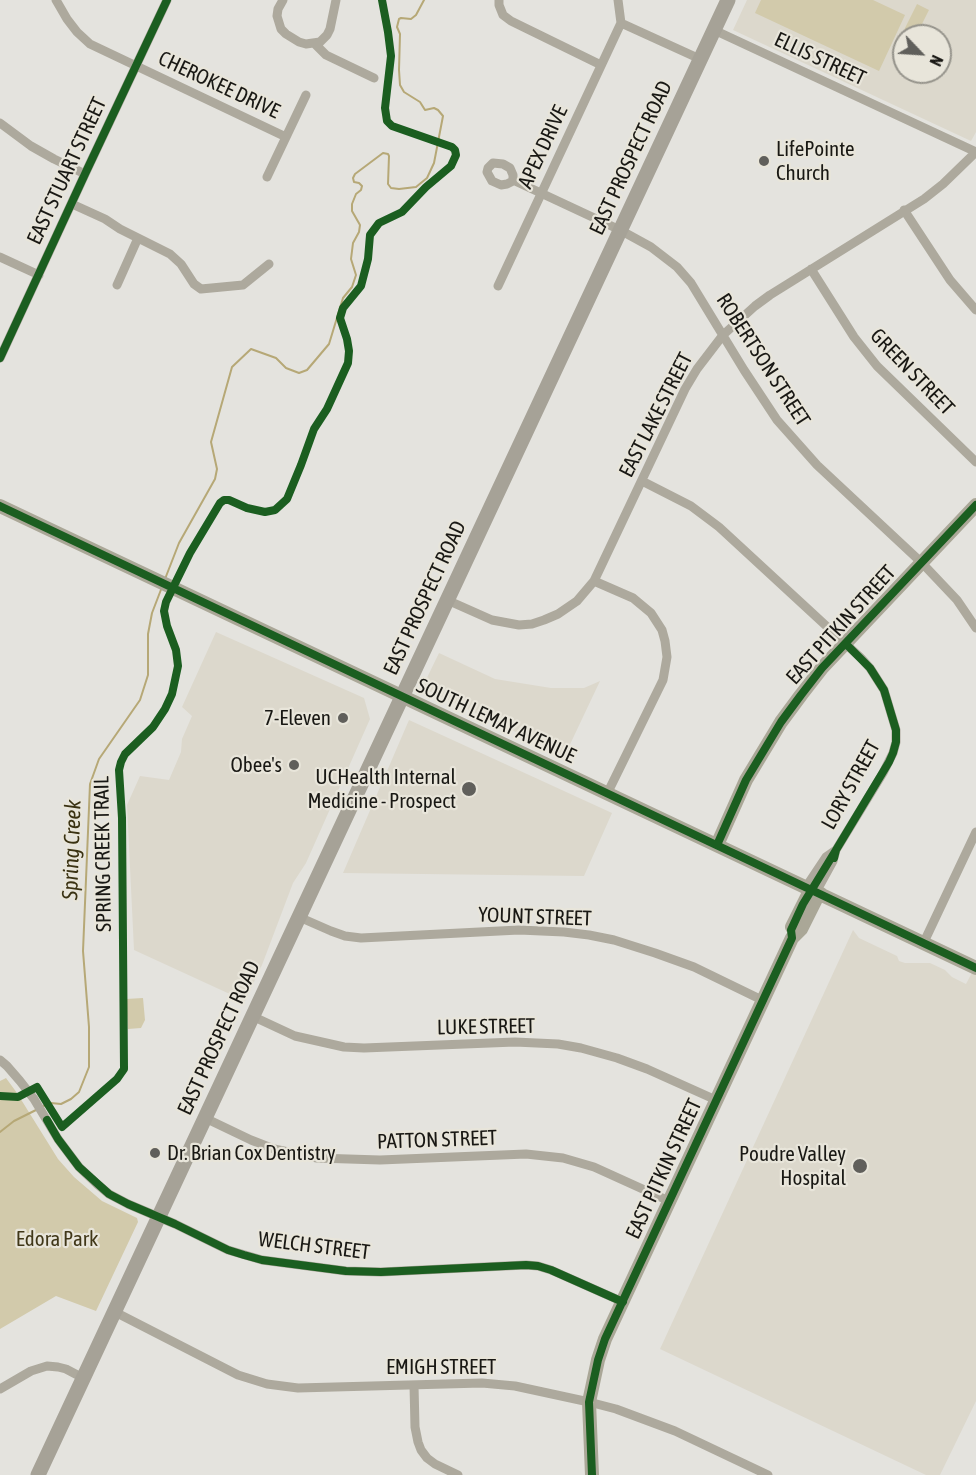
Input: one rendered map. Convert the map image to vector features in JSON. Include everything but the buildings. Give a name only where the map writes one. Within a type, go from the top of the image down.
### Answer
[{"type":"main road","name":"EAST PROSPECT ROAD","points":[[38,1475],[728,0]]},
{"type":"street","name":"CHEROKEE DRIVE","points":[[56,0],[77,32],[90,44],[286,137]]},
{"type":"street","name":"EAST STUART STREET","points":[[0,358],[167,0]]},
{"type":"street","points":[[283,0],[277,16],[281,29],[298,42],[306,44],[322,40],[327,35],[336,0]]},
{"type":"street","points":[[499,0],[503,15],[511,21],[601,65]]},
{"type":"street","points":[[618,0],[621,23],[700,59]]},
{"type":"street","name":"APEX DRIVE","points":[[498,286],[621,23]]},
{"type":"street","name":"ELLIS STREET","points":[[714,30],[976,152]]},
{"type":"street","points":[[314,43],[326,55],[374,78]]},
{"type":"street","points":[[267,177],[306,95]]},
{"type":"street","points":[[0,123],[32,146],[85,174]]},
{"type":"street","name":"EAST LAKE STREET","points":[[447,600],[492,620],[519,625],[544,620],[577,602],[594,581],[685,389],[701,363],[723,335],[754,306],[943,184],[976,152]]},
{"type":"street","name":"ROBERTSON STREET","points":[[513,180],[620,230],[651,247],[677,267],[692,283],[759,395],[796,443],[922,563],[957,600],[976,628]]},
{"type":"street","points":[[72,204],[170,254],[177,259],[194,284],[201,289],[243,285],[269,264]]},
{"type":"street","points":[[904,210],[950,280],[976,310]]},
{"type":"street","points":[[117,285],[138,238]]},
{"type":"street","points":[[0,257],[39,275]]},
{"type":"street","name":"GREEN STREET","points":[[811,269],[854,337],[877,366],[976,462]]},
{"type":"street","name":"LORY STREET","points":[[642,481],[673,495],[705,516],[846,644],[870,668],[884,690],[896,730],[893,753],[836,850],[826,857],[813,891]]},
{"type":"street","name":"EAST PITKIN STREET","points":[[717,845],[746,780],[780,722],[822,668],[976,505]]},
{"type":"street","name":"SOUTH LEMAY AVENUE","points":[[0,506],[976,968]]},
{"type":"street","points":[[594,581],[633,598],[651,613],[662,630],[667,657],[663,681],[607,794]]},
{"type":"street","points":[[924,942],[976,831]]},
{"type":"street","name":"EAST PITKIN STREET","points":[[592,1475],[589,1402],[598,1359],[622,1302],[792,938],[791,930],[813,891]]},
{"type":"street","name":"YOUNT STREET","points":[[298,917],[345,936],[361,938],[519,930],[589,935],[635,946],[694,967],[762,1000]]},
{"type":"street","name":"LUKE STREET","points":[[252,1016],[295,1036],[344,1047],[514,1042],[581,1047],[617,1058],[716,1100]]},
{"type":"street","name":"WELCH STREET","points":[[0,1060],[34,1099],[58,1139],[79,1167],[97,1184],[128,1204],[228,1250],[262,1260],[346,1271],[381,1272],[538,1266],[622,1302]]},
{"type":"street","name":"PATTON STREET","points":[[205,1118],[274,1149],[317,1158],[380,1160],[526,1154],[563,1158],[594,1167],[669,1201]]},
{"type":"street","name":"EMIGH STREET","points":[[115,1312],[238,1375],[267,1384],[298,1388],[482,1383],[515,1386],[616,1409],[675,1431],[768,1475]]},
{"type":"street","points":[[0,1389],[31,1371],[47,1366],[66,1369],[83,1378]]},
{"type":"street","points":[[414,1385],[415,1427],[421,1450],[435,1464],[458,1475]]},
{"type":"shaded area","points":[[747,0],[976,0],[976,132],[971,141],[733,30]]},
{"type":"shaded area","points":[[216,632],[364,698],[370,719],[306,863],[293,883],[262,965],[245,1001],[134,950],[127,805],[140,776],[169,780],[181,752],[182,739],[192,716],[182,707]]},
{"type":"shaded area","points":[[439,653],[495,679],[551,688],[584,688],[600,681],[565,755],[422,688]]},
{"type":"shaded area","points":[[409,720],[612,813],[584,876],[343,873]]},
{"type":"shaded area","name":"Poudre Valley Hospital","points":[[853,930],[859,938],[897,956],[899,961],[930,963],[966,984],[976,965],[976,1401],[940,1475],[926,1475],[660,1349]]},
{"type":"green space","points":[[761,0],[873,0],[905,15],[901,24],[892,24],[892,43],[879,71],[755,13]]},
{"type":"green space","points":[[917,4],[929,10],[922,24],[907,24]]},
{"type":"green space","points":[[143,998],[145,1020],[141,1028],[128,1029],[126,999]]},
{"type":"green space","name":"Edora Park","points":[[6,1078],[58,1159],[74,1177],[102,1201],[137,1218],[138,1222],[96,1311],[56,1296],[0,1329],[0,1081]]},
{"type":"waterway","name":"Spring Creek","points":[[165,579],[179,543],[215,479],[217,469],[211,442],[232,367],[251,349],[276,358],[286,368],[299,373],[307,370],[329,344],[343,298],[352,287],[356,275],[351,259],[353,243],[360,225],[352,211],[352,204],[362,186],[354,182],[355,174],[383,153],[388,154],[388,184],[391,188],[416,187],[427,178],[434,163],[443,116],[434,108],[425,110],[420,102],[404,92],[400,85],[399,70],[400,34],[397,27],[399,19],[411,19],[416,15],[424,0]]},
{"type":"waterway","name":"Spring Creek","points":[[41,1107],[51,1103],[61,1104],[71,1099],[79,1092],[89,1067],[89,1027],[83,951],[90,784],[99,759],[140,700],[148,675],[148,634],[152,613],[162,587]]},
{"type":"waterway","name":"Spring Creek","points":[[0,1132],[14,1121],[36,1110]]},
{"type":"cycle path","points":[[0,358],[167,0]]},
{"type":"cycle path","name":"SPRING CREEK TRAIL","points":[[0,1096],[18,1097],[37,1087],[62,1127],[117,1079],[124,1069],[122,818],[119,770],[125,754],[153,727],[172,694],[178,666],[176,650],[164,611],[166,602],[190,553],[220,503],[229,500],[247,508],[265,512],[275,510],[287,499],[314,429],[327,409],[348,363],[347,339],[340,318],[343,308],[361,286],[368,259],[370,235],[379,223],[402,212],[426,187],[451,166],[456,155],[452,147],[392,126],[387,121],[385,108],[391,56],[382,0]]},
{"type":"cycle path","points":[[717,845],[746,780],[781,722],[801,695],[822,668],[976,505]]},
{"type":"cycle path","points":[[0,506],[976,968]]},
{"type":"cycle path","points":[[834,858],[836,850],[889,762],[896,742],[896,730],[884,690],[870,668],[846,644]]},
{"type":"cycle path","points":[[592,1475],[589,1402],[605,1339],[792,938],[791,930],[803,904],[836,850]]},
{"type":"cycle path","points":[[47,1120],[79,1167],[109,1194],[228,1250],[262,1260],[346,1271],[381,1272],[538,1266],[623,1302]]},
{"type":"place","name":"LifePointe Church","points":[[764,161]]},
{"type":"place","name":"7-Eleven","points":[[343,718]]},
{"type":"place","name":"Obee's","points":[[294,765]]},
{"type":"place","name":"UCHealth Internal Medicine - Prospect","points":[[469,789]]},
{"type":"place","name":"Dr. Brian Cox Dentistry","points":[[155,1153]]},
{"type":"place","name":"Poudre Valley Hospital","points":[[860,1166]]}]
